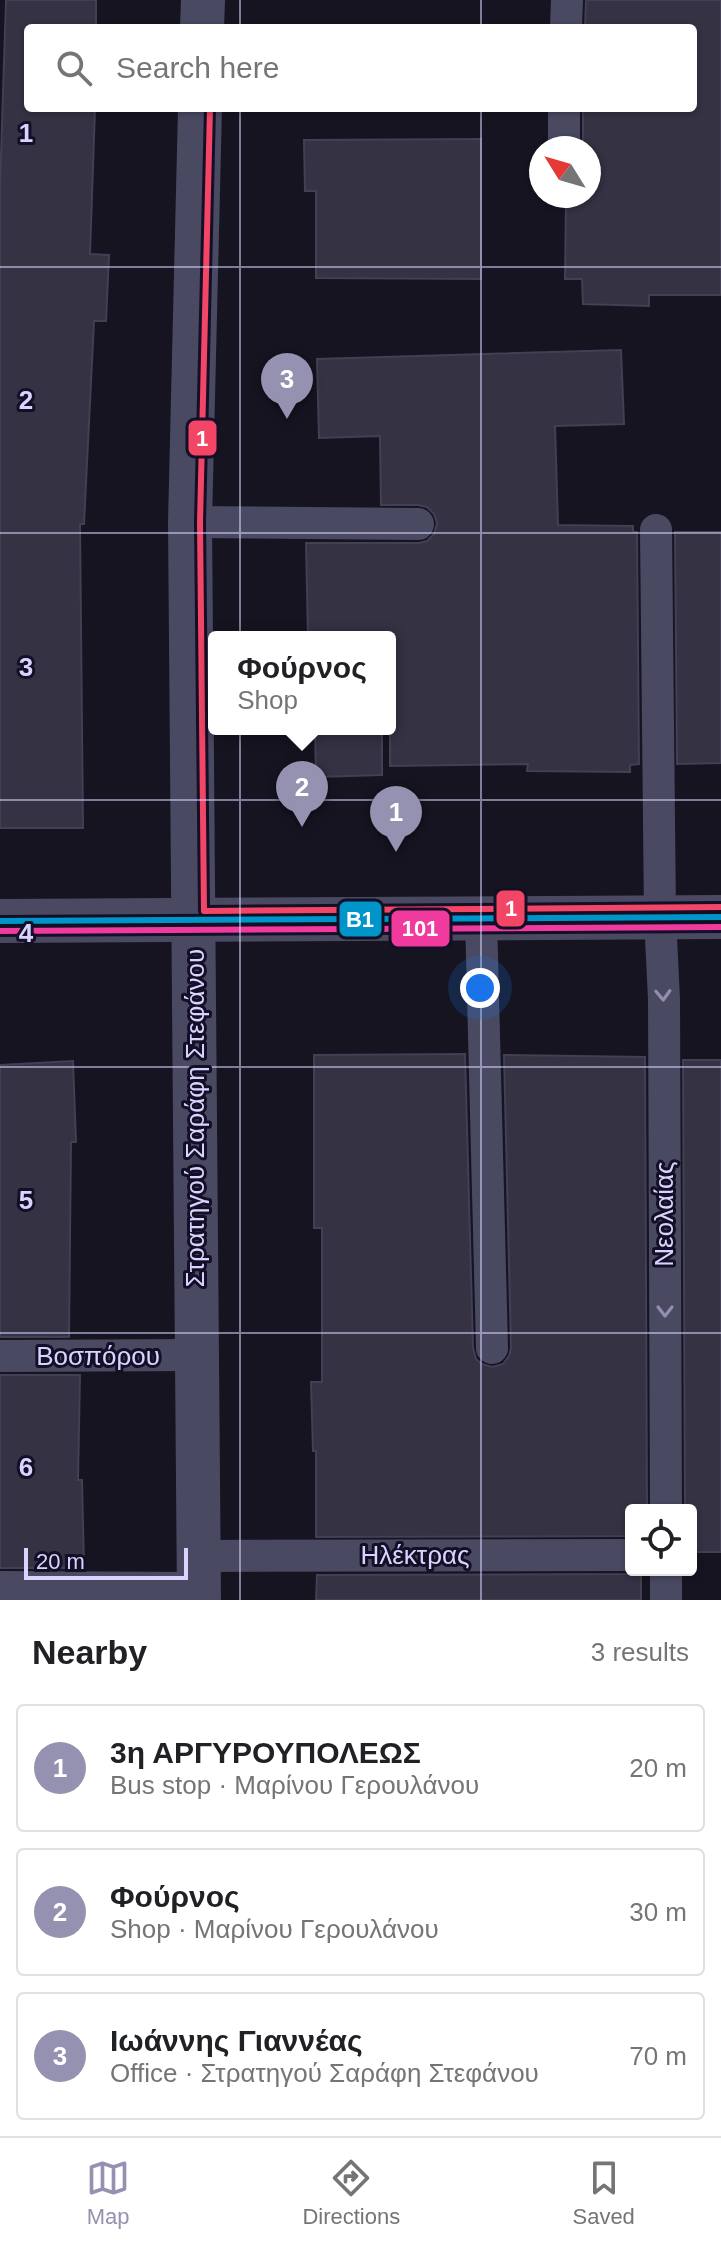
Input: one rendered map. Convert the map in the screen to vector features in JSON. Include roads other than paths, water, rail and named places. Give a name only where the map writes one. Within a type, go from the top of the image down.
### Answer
[{"type":"street","points":[[202,24],[203,0]]},
{"type":"street","name":"Στρατηγού Σαράφη Στεφάνου","points":[[199,1581],[190,522],[200,112]]},
{"type":"street","points":[[0,921],[721,917]]},
{"type":"lane","points":[[566,24],[567,0]]},
{"type":"lane","points":[[564,112],[564,136]]},
{"type":"lane","points":[[190,522],[418,524]]},
{"type":"lane","name":"Νεολαίας","points":[[656,530],[660,917],[664,999],[666,1504]]},
{"type":"lane","points":[[481,918],[492,1348]]},
{"type":"lane","name":"Βοσπόρου","points":[[0,1356],[196,1355]]},
{"type":"lane","name":"Ηλέκτρας","points":[[0,1587],[199,1581],[625,1555]]},
{"type":"lane","points":[[666,1576],[666,1600]]},
{"type":"place","name":"Ιωάννης Γιαννέας","points":[[287,419]]},
{"type":"place","name":"Φούρνος","points":[[302,827]]},
{"type":"place","name":"3η ΑΡΓΥΡΟΥΠΟΛΕΩΣ","points":[[396,852]]}]
